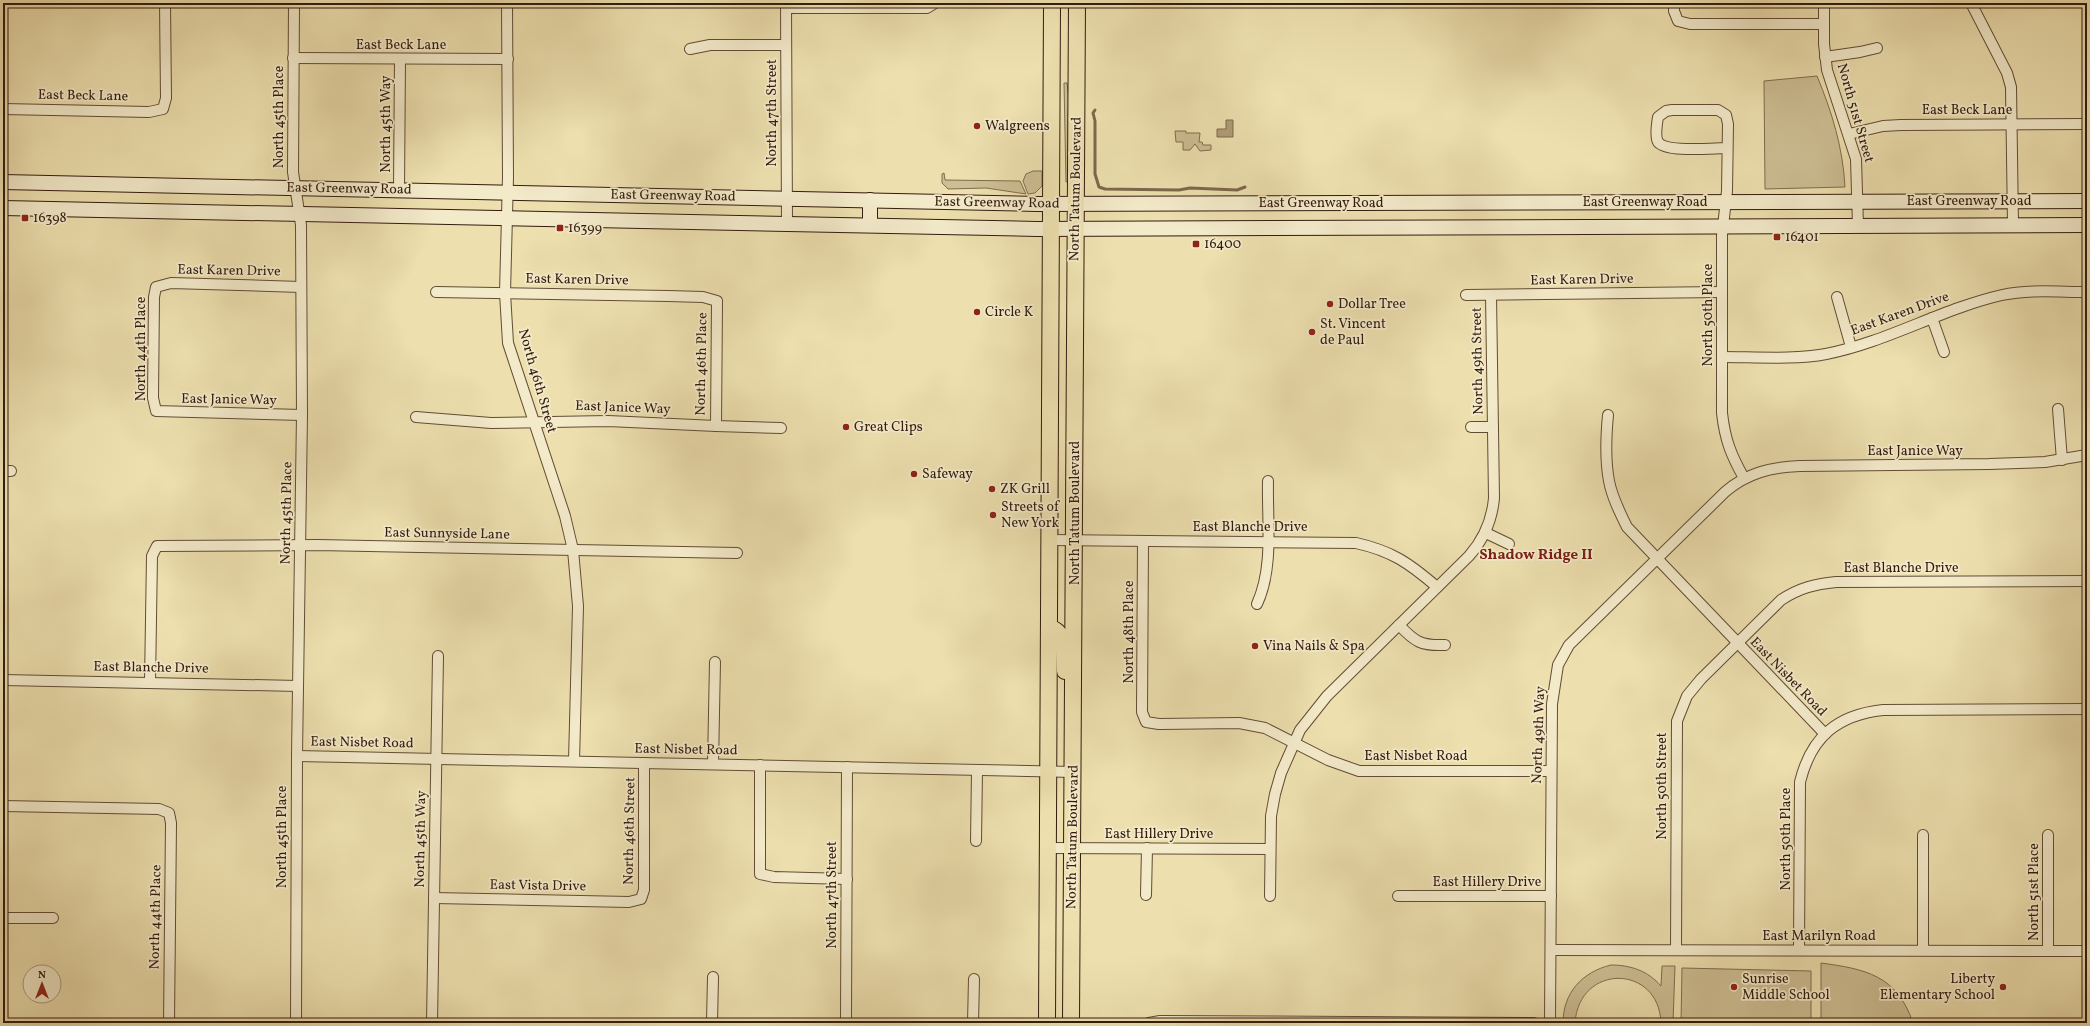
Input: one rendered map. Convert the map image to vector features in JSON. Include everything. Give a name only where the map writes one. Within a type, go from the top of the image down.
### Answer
[{"type":"main road","name":"North Tatum Boulevard","points":[[1047,1023],[1052,274],[1052,3]]},
{"type":"main road","name":"North Tatum Boulevard","points":[[1071,1023],[1074,772],[1077,3]]},
{"type":"main road","name":"East Greenway Road","points":[[3,182],[1052,204],[2087,201]]},
{"type":"main road","points":[[870,200],[870,225]]},
{"type":"main road","name":"East Greenway Road","points":[[3,208],[1052,229],[2087,225]]},
{"type":"main road","points":[[1051,418],[1061,416],[1065,411],[1069,401],[1075,366],[1068,362],[1062,354],[1061,308],[1052,274]]},
{"type":"main road","points":[[1051,418],[1060,423],[1066,435],[1066,519],[1075,541]]},
{"type":"main road","points":[[1049,628],[1056,629],[1060,634],[1066,684],[1074,707]]},
{"type":"street","name":"East Beck Lane","points":[[3,109],[149,112],[163,109],[166,98],[165,3]]},
{"type":"street","name":"North 45th Place","points":[[294,3],[293,172],[298,214],[301,225],[302,414],[301,545],[296,756],[296,1023]]},
{"type":"street","name":"North 46th Street","points":[[507,3],[508,193],[505,293],[508,343],[565,516],[573,550],[578,606],[574,761]]},
{"type":"street","points":[[786,6],[927,8],[935,3]]},
{"type":"street","points":[[1674,3],[1674,11],[1678,21],[1690,24],[1824,24]]},
{"type":"street","name":"North 51st Street","points":[[1824,3],[1825,56],[1832,89],[1849,134],[1856,159],[1858,226]]},
{"type":"street","points":[[1970,3],[2007,72],[2011,88],[2013,124],[2013,225]]},
{"type":"street","name":"North 47th Street","points":[[786,6],[787,223]]},
{"type":"street","points":[[690,49],[710,45],[786,45]]},
{"type":"street","name":"North 51st Street","points":[[1825,56],[1860,52],[1877,48]]},
{"type":"street","name":"East Beck Lane","points":[[294,58],[508,59]]},
{"type":"street","name":"North 45th Way","points":[[399,190],[400,59]]},
{"type":"street","name":"North 50th Place","points":[[1727,148],[1666,148],[1658,142],[1658,117],[1666,111],[1672,110],[1718,110],[1726,115],[1727,148],[1727,191],[1723,226],[1722,413],[1725,437],[1730,452],[1744,478]]},
{"type":"street","name":"East Beck Lane","points":[[1849,134],[1883,126],[1901,125],[2087,124]]},
{"type":"street","name":"East Karen Drive","points":[[156,287],[170,283],[301,287]]},
{"type":"street","name":"North 44th Place","points":[[156,287],[154,297],[153,398],[156,411]]},
{"type":"street","name":"East Karen Drive","points":[[436,292],[703,297],[718,301]]},
{"type":"street","name":"East Karen Drive","points":[[1466,295],[1722,292]]},
{"type":"street","name":"East Karen Drive","points":[[1722,357],[1825,354],[1852,347],[1968,305],[2009,294],[2022,292],[2087,292]]},
{"type":"street","name":"North 49th Street","points":[[1270,896],[1271,816],[1281,773],[1300,730],[1327,696],[1478,547],[1486,533],[1493,509],[1491,295]]},
{"type":"street","points":[[1837,297],[1852,347]]},
{"type":"street","name":"North 46th Place","points":[[716,426],[718,301]]},
{"type":"street","points":[[1932,318],[1944,352]]},
{"type":"street","points":[[2058,409],[2062,460]]},
{"type":"street","name":"East Janice Way","points":[[156,411],[302,414]]},
{"type":"street","name":"East Nisbet Road","points":[[1608,415],[1607,433],[1609,481],[1616,503],[1627,527],[1656,560],[1825,734],[1849,717],[1866,712],[1883,710],[2087,709]]},
{"type":"street","name":"East Janice Way","points":[[416,417],[491,423],[608,421],[781,428]]},
{"type":"street","name":"North 49th Street","points":[[1471,427],[1493,427]]},
{"type":"street","name":"East Janice Way","points":[[1744,478],[1758,472],[1780,466],[1945,465],[2062,460],[2087,455]]},
{"type":"street","name":"North 49th Way","points":[[1550,1023],[1552,704],[1558,665],[1569,645],[1725,492],[1744,478]]},
{"type":"street","points":[[1257,604],[1263,591],[1268,542],[1268,481]]},
{"type":"street","points":[[1486,533],[1509,544]]},
{"type":"street","name":"East Blanche Drive","points":[[1050,540],[1356,543],[1372,546],[1409,563],[1436,587]]},
{"type":"street","name":"North 48th Place","points":[[1143,541],[1142,712],[1146,722]]},
{"type":"street","name":"East Sunnyside Lane","points":[[150,682],[152,556],[157,546],[301,545],[737,553]]},
{"type":"street","name":"East Blanche Drive","points":[[1737,644],[1781,600],[1794,591],[1818,584],[1836,582],[2087,581]]},
{"type":"street","points":[[1399,624],[1419,643],[1429,646],[1445,645]]},
{"type":"street","name":"North 50th Street","points":[[1676,950],[1677,721],[1682,707],[1692,690],[1710,669],[1737,644]]},
{"type":"street","name":"North 45th Way","points":[[432,1023],[438,656]]},
{"type":"street","points":[[713,764],[715,662]]},
{"type":"street","name":"East Blanche Drive","points":[[3,680],[298,686]]},
{"type":"street","name":"East Nisbet Road","points":[[1146,722],[1159,724],[1239,723],[1265,728],[1328,760],[1359,771],[1551,771]]},
{"type":"street","name":"North 50th Place","points":[[1799,950],[1800,782],[1809,756],[1825,734]]},
{"type":"street","name":"East Nisbet Road","points":[[296,756],[1074,772]]},
{"type":"street","name":"North 46th Street","points":[[641,899],[644,890],[644,762]]},
{"type":"street","points":[[760,765],[760,874],[774,877],[846,879]]},
{"type":"street","name":"North 47th Street","points":[[846,1023],[847,767]]},
{"type":"street","points":[[976,841],[977,770]]},
{"type":"street","name":"North 44th Place","points":[[3,806],[159,809],[169,813],[171,823],[169,1023]]},
{"type":"street","points":[[1923,835],[1923,950]]},
{"type":"street","name":"North 51st Place","points":[[2048,835],[2048,950]]},
{"type":"street","name":"East Hillery Drive","points":[[1048,848],[1270,849]]},
{"type":"street","points":[[1146,895],[1147,848]]},
{"type":"street","name":"East Hillery Drive","points":[[1398,896],[1551,896]]},
{"type":"street","name":"East Vista Drive","points":[[434,898],[629,902],[641,899]]},
{"type":"street","points":[[3,918],[53,918]]},
{"type":"street","name":"East Marilyn Road","points":[[1551,950],[2087,951]]},
{"type":"street","points":[[712,1023],[713,977]]},
{"type":"street","points":[[973,1023],[974,979]]},
{"type":"street","points":[[1149,1023],[1160,1021],[1534,1023]]},
{"type":"shaded area","points":[[1817,76],[1836,130],[1842,158],[1845,187],[1765,189],[1764,81]]},
{"type":"shaded area","points":[[1064,83],[1067,83],[1069,100],[1068,182],[1066,182]]},
{"type":"shaded area","points":[[1226,120],[1233,120],[1233,137],[1217,137],[1217,129],[1226,129]]},
{"type":"shaded area","points":[[1175,131],[1200,133],[1199,142],[1202,142],[1203,145],[1211,145],[1211,150],[1200,151],[1195,144],[1190,150],[1183,150],[1183,142],[1176,142]]},
{"type":"shaded area","points":[[1033,171],[1042,171],[1042,186],[1035,193],[1028,194],[1023,181],[1026,174]]},
{"type":"shaded area","points":[[944,173],[945,180],[1020,181],[1026,194],[986,188],[948,189],[942,183],[942,174]]},
{"type":"shaded area","points":[[1821,963],[1852,968],[1878,977],[1898,994],[1913,1023],[1821,1023]]},
{"type":"shaded area","points":[[1611,965],[1625,966],[1639,970],[1651,976],[1661,986],[1662,966],[1675,966],[1673,1023],[1661,1023],[1657,1004],[1647,990],[1634,981],[1619,978],[1603,981],[1590,989],[1580,1003],[1575,1023],[1563,1023],[1566,1002],[1576,985],[1591,973]]},
{"type":"shaded area","points":[[1682,968],[1811,971],[1811,1023],[1681,1023]]},
{"type":"waterway","points":[[1095,110],[1093,113],[1095,121],[1095,174],[1099,187],[1105,189],[1179,190],[1190,188],[1237,190],[1245,187]]},
{"type":"place","name":"Walgreens","points":[[977,126]]},
{"type":"place","name":"16398","points":[[25,218]]},
{"type":"place","name":"16399","points":[[560,228]]},
{"type":"place","name":"16401","points":[[1777,237]]},
{"type":"place","name":"16400","points":[[1196,244]]},
{"type":"place","name":"Dollar Tree","points":[[1330,304]]},
{"type":"place","name":"Circle K","points":[[977,312]]},
{"type":"place","name":"St. Vincent de Paul","points":[[1312,332]]},
{"type":"place","name":"Great Clips","points":[[846,427]]},
{"type":"place","name":"Safeway","points":[[914,474]]},
{"type":"place","name":"ZK Grill","points":[[992,489]]},
{"type":"place","name":"Streets of New York","points":[[993,515]]},
{"type":"place","name":"Vina Nails & Spa","points":[[1255,646]]},
{"type":"place","name":"Sunrise Middle School","points":[[1734,987]]},
{"type":"place","name":"Liberty Elementary School","points":[[2003,987]]},
{"type":"district","name":"Shadow Ridge II","points":[[1536,555]]}]
